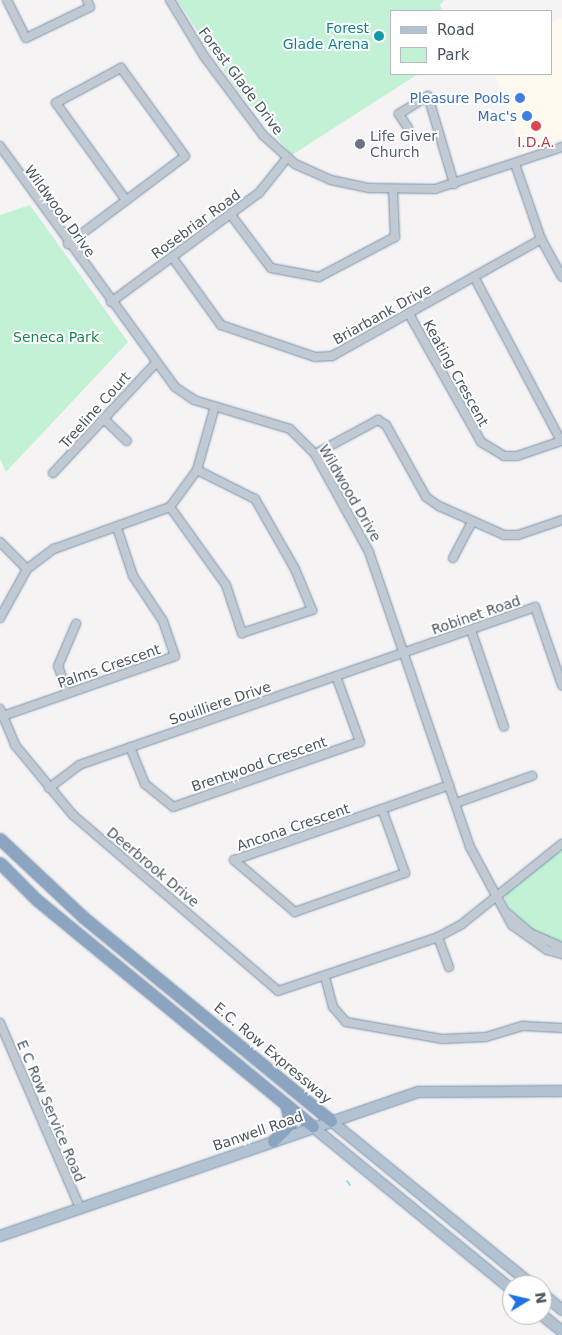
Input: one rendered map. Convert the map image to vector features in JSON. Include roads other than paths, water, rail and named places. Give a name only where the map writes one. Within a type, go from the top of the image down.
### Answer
[{"type":"highway","name":"E.C. Row Expressway","points":[[0,839],[83,917],[331,1121]]},
{"type":"highway","points":[[0,863],[37,900],[313,1127]]},
{"type":"highway","points":[[273,1141],[290,1124],[286,1104]]},
{"type":"main road","name":"Banwell Road","points":[[0,1236],[313,1127],[428,1090],[562,1091]]},
{"type":"main road","name":"E.C. Row Expressway","points":[[331,1121],[520,1275]]},
{"type":"main road","points":[[313,1127],[502,1282]]},
{"type":"main road","points":[[552,1302],[562,1310]]},
{"type":"main road","points":[[552,1323],[562,1331]]},
{"type":"street","points":[[7,0],[26,38],[90,7],[87,0]]},
{"type":"street","name":"Forest Glade Drive","points":[[170,0],[210,64],[263,135],[287,158],[331,180],[393,190],[454,184],[562,147]]},
{"type":"street","points":[[68,244],[185,156],[121,68],[56,103],[126,200]]},
{"type":"street","points":[[408,128],[400,114],[428,96],[454,184]]},
{"type":"street","name":"Wildwood Drive","points":[[0,146],[3,160],[68,244],[155,364],[175,387],[215,406],[290,429],[315,454],[369,552],[470,847],[506,912]]},
{"type":"street","name":"Rosebriar Road","points":[[111,302],[259,193],[287,158]]},
{"type":"street","points":[[515,164],[541,239],[562,277]]},
{"type":"street","points":[[231,215],[271,268],[319,277],[396,238],[393,190]]},
{"type":"street","name":"Briarbank Drive","points":[[172,258],[221,325],[315,357],[332,356],[541,239]]},
{"type":"street","name":"Keating Crescent","points":[[408,314],[481,442],[504,456],[517,456],[562,441],[474,277]]},
{"type":"street","name":"Treeline Court","points":[[53,473],[155,364]]},
{"type":"street","points":[[0,618],[27,570],[54,549],[117,528],[170,507],[197,470],[215,406]]},
{"type":"street","points":[[103,418],[127,441]]},
{"type":"street","points":[[315,454],[378,420],[386,425],[426,497],[472,522],[504,535],[518,535],[562,520]]},
{"type":"street","points":[[170,507],[226,585],[242,633],[312,610],[296,569],[255,499],[197,470]]},
{"type":"street","points":[[452,558],[472,522]]},
{"type":"street","name":"Palms Crescent","points":[[2,712],[66,693],[175,656],[162,621],[133,576],[117,528]]},
{"type":"street","points":[[0,542],[27,570]]},
{"type":"street","name":"Robinet Road","points":[[404,653],[535,607],[562,686]]},
{"type":"street","points":[[66,693],[58,666],[76,624]]},
{"type":"street","points":[[471,630],[504,727]]},
{"type":"street","name":"Souilliere Drive","points":[[49,788],[79,765],[404,653]]},
{"type":"street","name":"Brentwood Crescent","points":[[130,747],[145,784],[173,807],[360,742],[336,676]]},
{"type":"street","name":"Deerbrook Drive","points":[[2,712],[15,745],[73,815],[278,990],[325,977]]},
{"type":"street","points":[[456,803],[532,776]]},
{"type":"street","name":"Ancona Crescent","points":[[382,809],[405,873],[295,912],[234,860],[450,785]]},
{"type":"street","points":[[562,844],[497,894],[462,924],[438,937],[325,977],[337,1011],[346,1022],[442,1039],[486,1037],[523,1026],[562,1028]]},
{"type":"street","points":[[506,912],[530,933],[562,947]]},
{"type":"street","points":[[506,912],[528,938],[562,954]]},
{"type":"street","points":[[438,937],[449,967]]},
{"type":"street","name":"E C Row Service Road","points":[[0,1023],[80,1208]]},
{"type":"waterway","points":[[347,1181],[350,1185]]},
{"type":"place","name":"Forest Glade Arena","points":[[379,36]]},
{"type":"place","name":"Pleasure Pools","points":[[520,98]]},
{"type":"place","name":"Mac's","points":[[527,116]]},
{"type":"place","name":"I.D.A.","points":[[536,126]]},
{"type":"place","name":"Life Giver Church","points":[[360,144]]},
{"type":"park label","name":"Seneca Park","points":[[56,337]]}]
